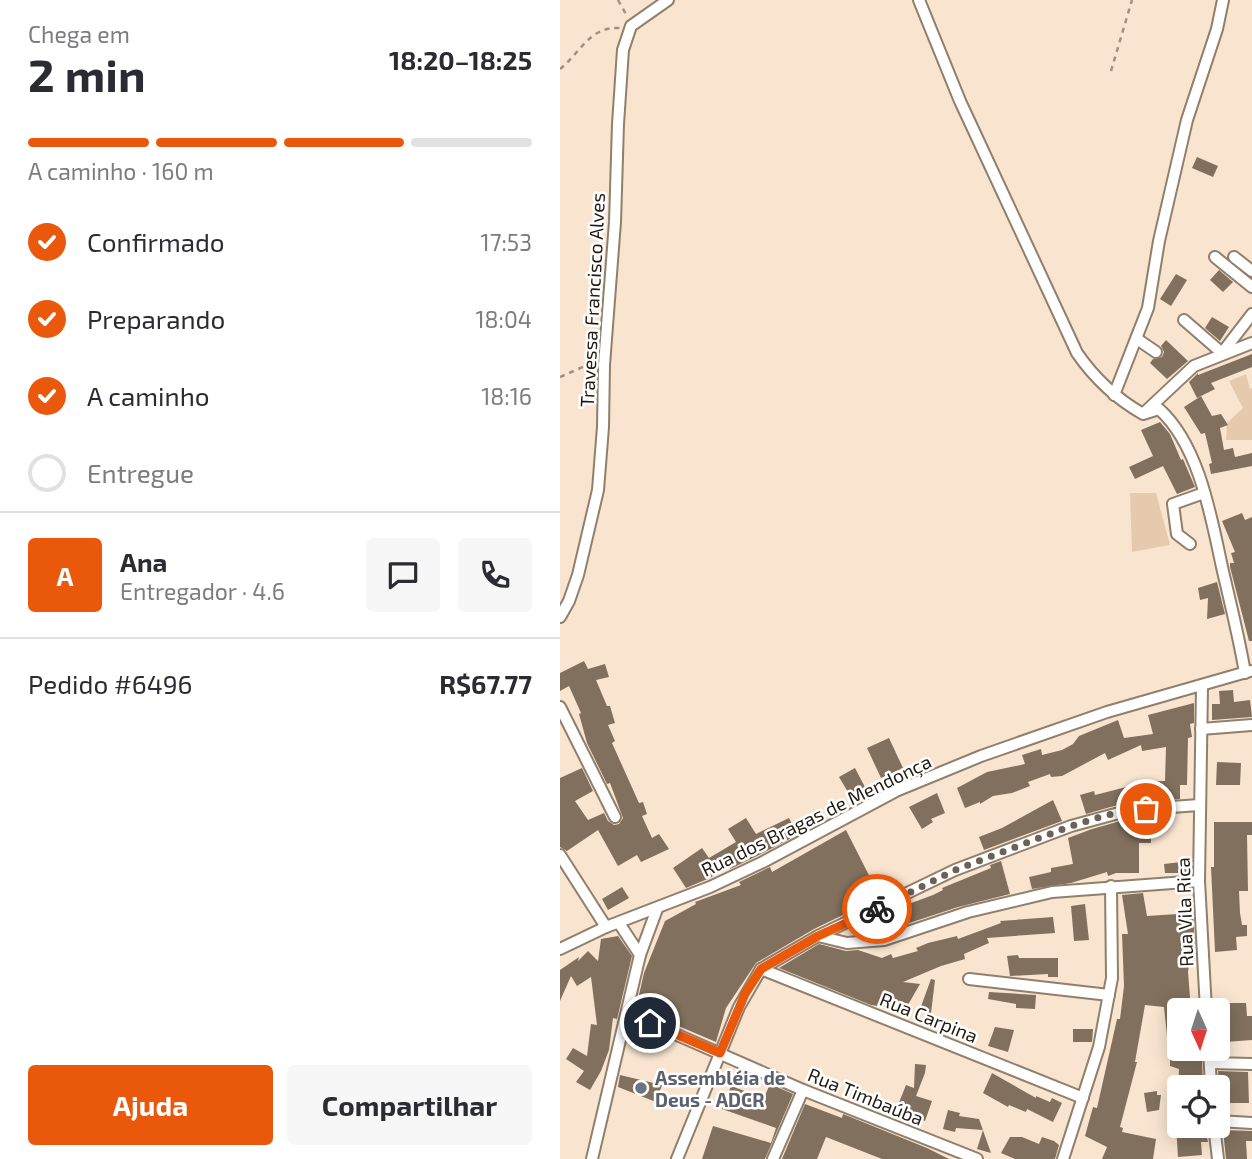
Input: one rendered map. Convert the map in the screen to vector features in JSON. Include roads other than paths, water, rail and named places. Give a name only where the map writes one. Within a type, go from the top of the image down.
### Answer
[{"type":"street","name":"Travessa Francisco Alves","points":[[560,617],[578,575],[598,490],[621,85],[629,30],[668,0]]},
{"type":"street","points":[[919,0],[960,101],[1077,353],[1090,372],[1114,396],[1143,414],[1159,409],[1177,430],[1196,469],[1249,672]]},
{"type":"street","points":[[1114,396],[1148,309],[1159,241],[1186,120],[1217,30],[1223,0]]},
{"type":"street","points":[[1214,257],[1252,287]]},
{"type":"street","points":[[1234,257],[1252,271]]},
{"type":"street","points":[[1222,354],[1252,314]]},
{"type":"street","points":[[1184,320],[1222,354]]},
{"type":"street","points":[[1138,339],[1156,352]]},
{"type":"street","points":[[1143,414],[1194,366],[1252,343]]},
{"type":"street","points":[[1190,544],[1177,534],[1169,500],[1203,493]]},
{"type":"street","name":"Rua dos Bragas de Mendonça","points":[[560,949],[606,927],[657,909],[763,862],[896,791],[981,756],[1107,712],[1249,672]]},
{"type":"street","name":"Rua Vila Rica","points":[[1202,687],[1199,881],[1205,998]]},
{"type":"street","points":[[560,707],[615,817]]},
{"type":"street","points":[[1201,729],[1252,725]]},
{"type":"street","points":[[677,1159],[745,994],[761,969],[818,936],[955,870],[1071,826],[1130,810],[1199,806]]},
{"type":"street","points":[[560,855],[606,927]]},
{"type":"street","points":[[818,936],[847,943],[884,940],[1003,903],[1052,892],[1199,881]]},
{"type":"street","points":[[1063,1159],[1099,1047],[1109,995],[1113,967],[1111,886]]},
{"type":"street","points":[[592,1159],[640,955],[657,909]]},
{"type":"street","points":[[619,923],[640,955]]},
{"type":"street","name":"Rua Carpina","points":[[761,969],[1083,1098]]},
{"type":"street","points":[[969,979],[1109,995]]},
{"type":"street","name":"Rua Timbaúba","points":[[627,1013],[803,1090],[977,1159]]},
{"type":"street","points":[[1211,1075],[1210,1063],[1252,1064]]},
{"type":"street","points":[[773,1159],[803,1090]]},
{"type":"street","points":[[1230,1122],[1252,1123]]},
{"type":"street","points":[[1216,1138],[1218,1159]]},
{"type":"place","name":"Assembléia de Deus - ADCR","points":[[641,1088]]}]
